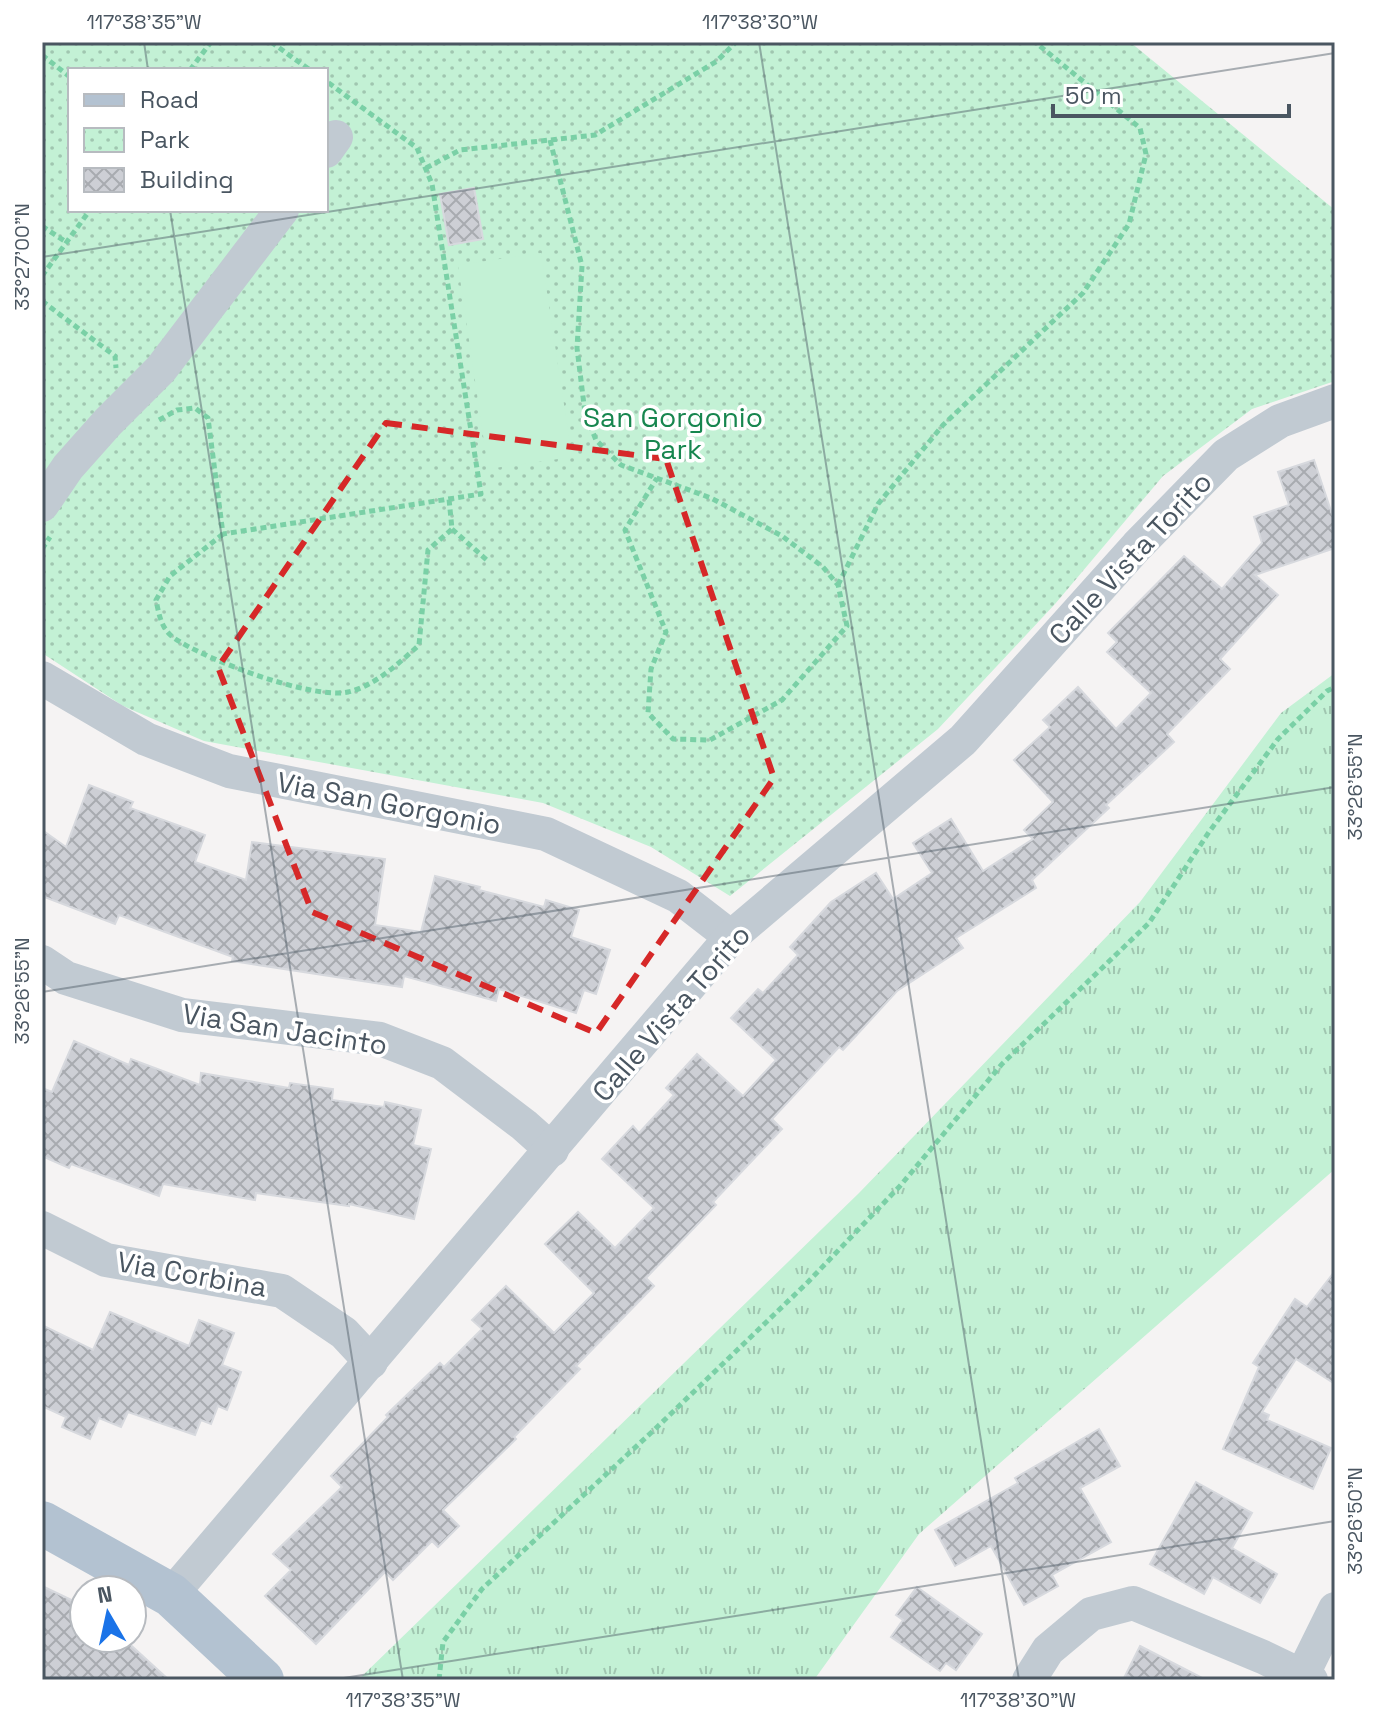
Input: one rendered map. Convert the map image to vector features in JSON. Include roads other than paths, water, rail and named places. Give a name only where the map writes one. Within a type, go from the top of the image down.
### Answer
[{"type":"main road","points":[[42,1523],[171,1595],[262,1680]]},
{"type":"street","points":[[50,515],[68,467],[161,369],[280,212]]},
{"type":"street","name":"Calle Vista Torito","points":[[171,1595],[731,937],[963,740],[1137,546],[1226,455],[1280,421],[1335,401]]},
{"type":"street","name":"Via San Gorgonio","points":[[42,678],[146,739],[229,771],[546,834],[678,896],[731,937]]},
{"type":"street","name":"Via San Jacinto","points":[[42,962],[66,978],[182,1015],[380,1039],[442,1063],[552,1150]]},
{"type":"street","name":"Via Corbina","points":[[42,1228],[106,1260],[282,1291],[344,1333],[371,1362]]},
{"type":"street","points":[[1029,1680],[1048,1650],[1091,1614],[1133,1603],[1263,1657],[1305,1679],[1335,1609]]},
{"type":"park label","name":"San Gorgonio Park","points":[[673,433]]}]
